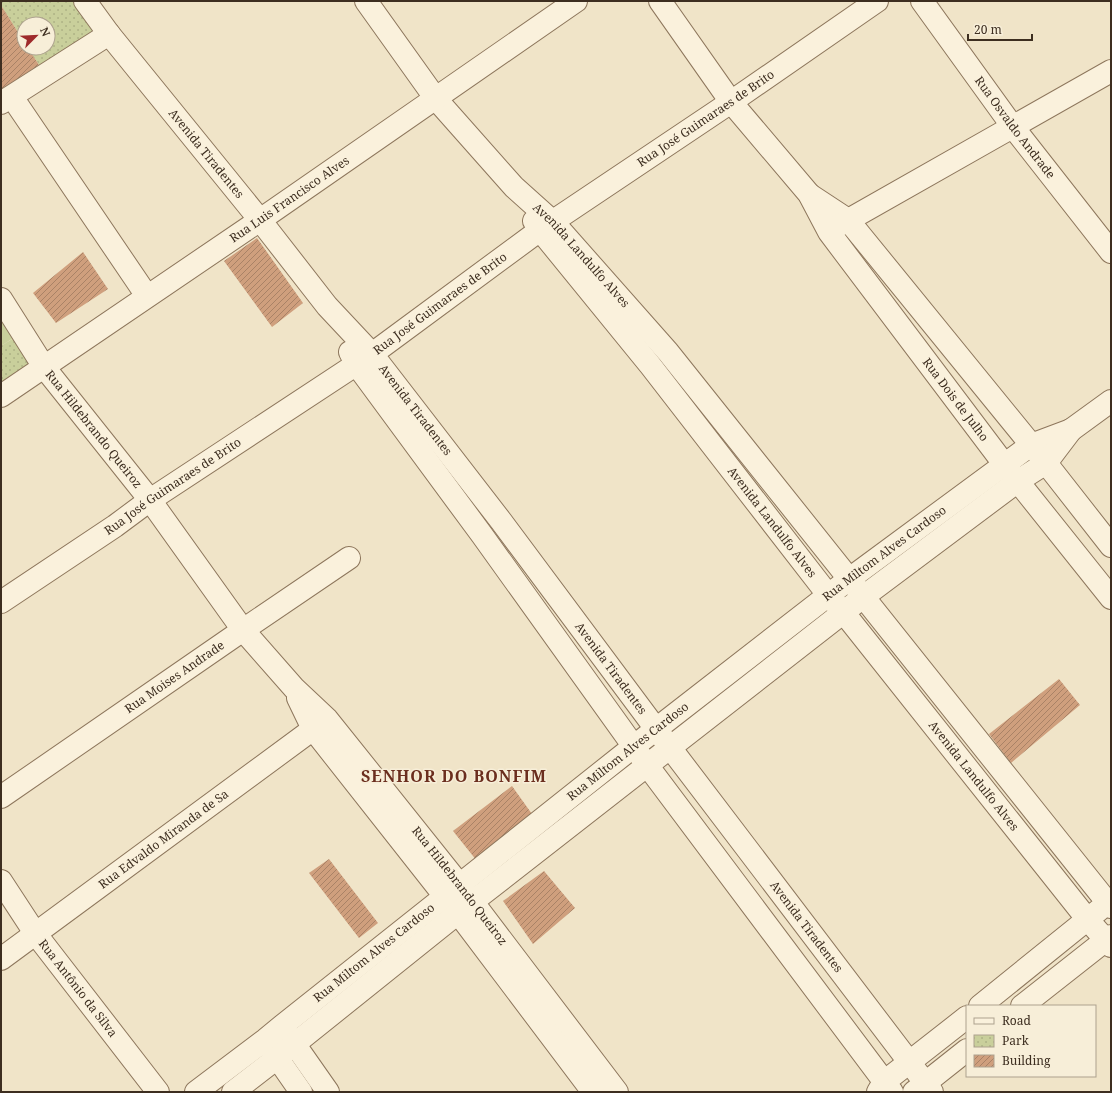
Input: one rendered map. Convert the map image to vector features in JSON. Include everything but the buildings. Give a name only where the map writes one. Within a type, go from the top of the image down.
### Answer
[{"type":"street","name":"Avenida Tiradentes","points":[[86,1],[109,34],[260,220],[327,306],[482,535],[633,747],[885,1089]]},
{"type":"street","name":"Avenida Landulfo Alves","points":[[366,1],[436,99],[514,187],[546,226],[650,365],[829,596],[1088,920],[1110,941]]},
{"type":"street","name":"Rua Luis Francisco Alves","points":[[1,396],[260,220],[576,1]]},
{"type":"street","name":"Rua Dois de Julho","points":[[660,1],[731,102],[809,194],[828,232],[1004,464],[1111,598]]},
{"type":"street","name":"Rua José Guimaraes de Brito","points":[[1,602],[115,526],[150,500],[364,359],[546,226],[731,102],[877,1]]},
{"type":"street","name":"Rua Osvaldo Andrade","points":[[922,1],[1013,127],[1111,252]]},
{"type":"street","points":[[109,34],[6,100],[147,296]]},
{"type":"street","points":[[828,232],[1111,71]]},
{"type":"street","name":"Rua Dois de Julho","points":[[809,194],[848,220],[1046,463],[1111,546]]},
{"type":"street","name":"Avenida Landulfo Alves","points":[[546,226],[668,352],[848,580],[1110,904]]},
{"type":"street","name":"Rua Hildebrando Queiroz","points":[[1,299],[44,367],[150,500],[243,630],[294,688],[320,724],[459,899],[539,1005],[617,1092]]},
{"type":"street","points":[[650,365],[668,352]]},
{"type":"street","name":"Avenida Tiradentes","points":[[364,359],[501,521],[670,748],[910,1062],[924,1089]]},
{"type":"street","name":"Rua Miltom Alves Cardoso","points":[[233,1092],[294,1045],[633,747],[848,580],[1004,464],[1031,445],[1071,430],[1111,401]]},
{"type":"street","name":"Rua Miltom Alves Cardoso","points":[[196,1092],[282,1026],[670,748],[863,597],[1018,481],[1046,463],[1071,430]]},
{"type":"street","points":[[482,535],[501,521]]},
{"type":"street","name":"Rua Moises Andrade","points":[[1,797],[349,558]]},
{"type":"street","name":"Rua Edvaldo Miranda de Sa","points":[[1,959],[320,724]]},
{"type":"street","name":"Rua Antônio da Silva","points":[[1,881],[35,933],[158,1092]]},
{"type":"street","points":[[981,1005],[1110,904]]},
{"type":"street","points":[[1023,1005],[1110,941]]},
{"type":"street","name":"Rua Hildebrando Queiroz","points":[[539,1005],[593,1092]]},
{"type":"street","points":[[885,1089],[910,1062],[966,1018]]},
{"type":"street","points":[[282,1026],[328,1092]]},
{"type":"street","points":[[265,1040],[301,1092]]},
{"type":"street","points":[[924,1089],[966,1051]]},
{"type":"green space","points":[[1,1],[85,1],[109,36],[39,65],[33,56],[56,56],[56,16],[16,16],[16,29],[1,5]]},
{"type":"green space","points":[[1,294],[27,329],[1,346]]},
{"type":"green space","points":[[17,336],[34,364],[1,386],[1,346]]},
{"type":"district","name":"SENHOR DO BONFIM","points":[[454,776]]}]
